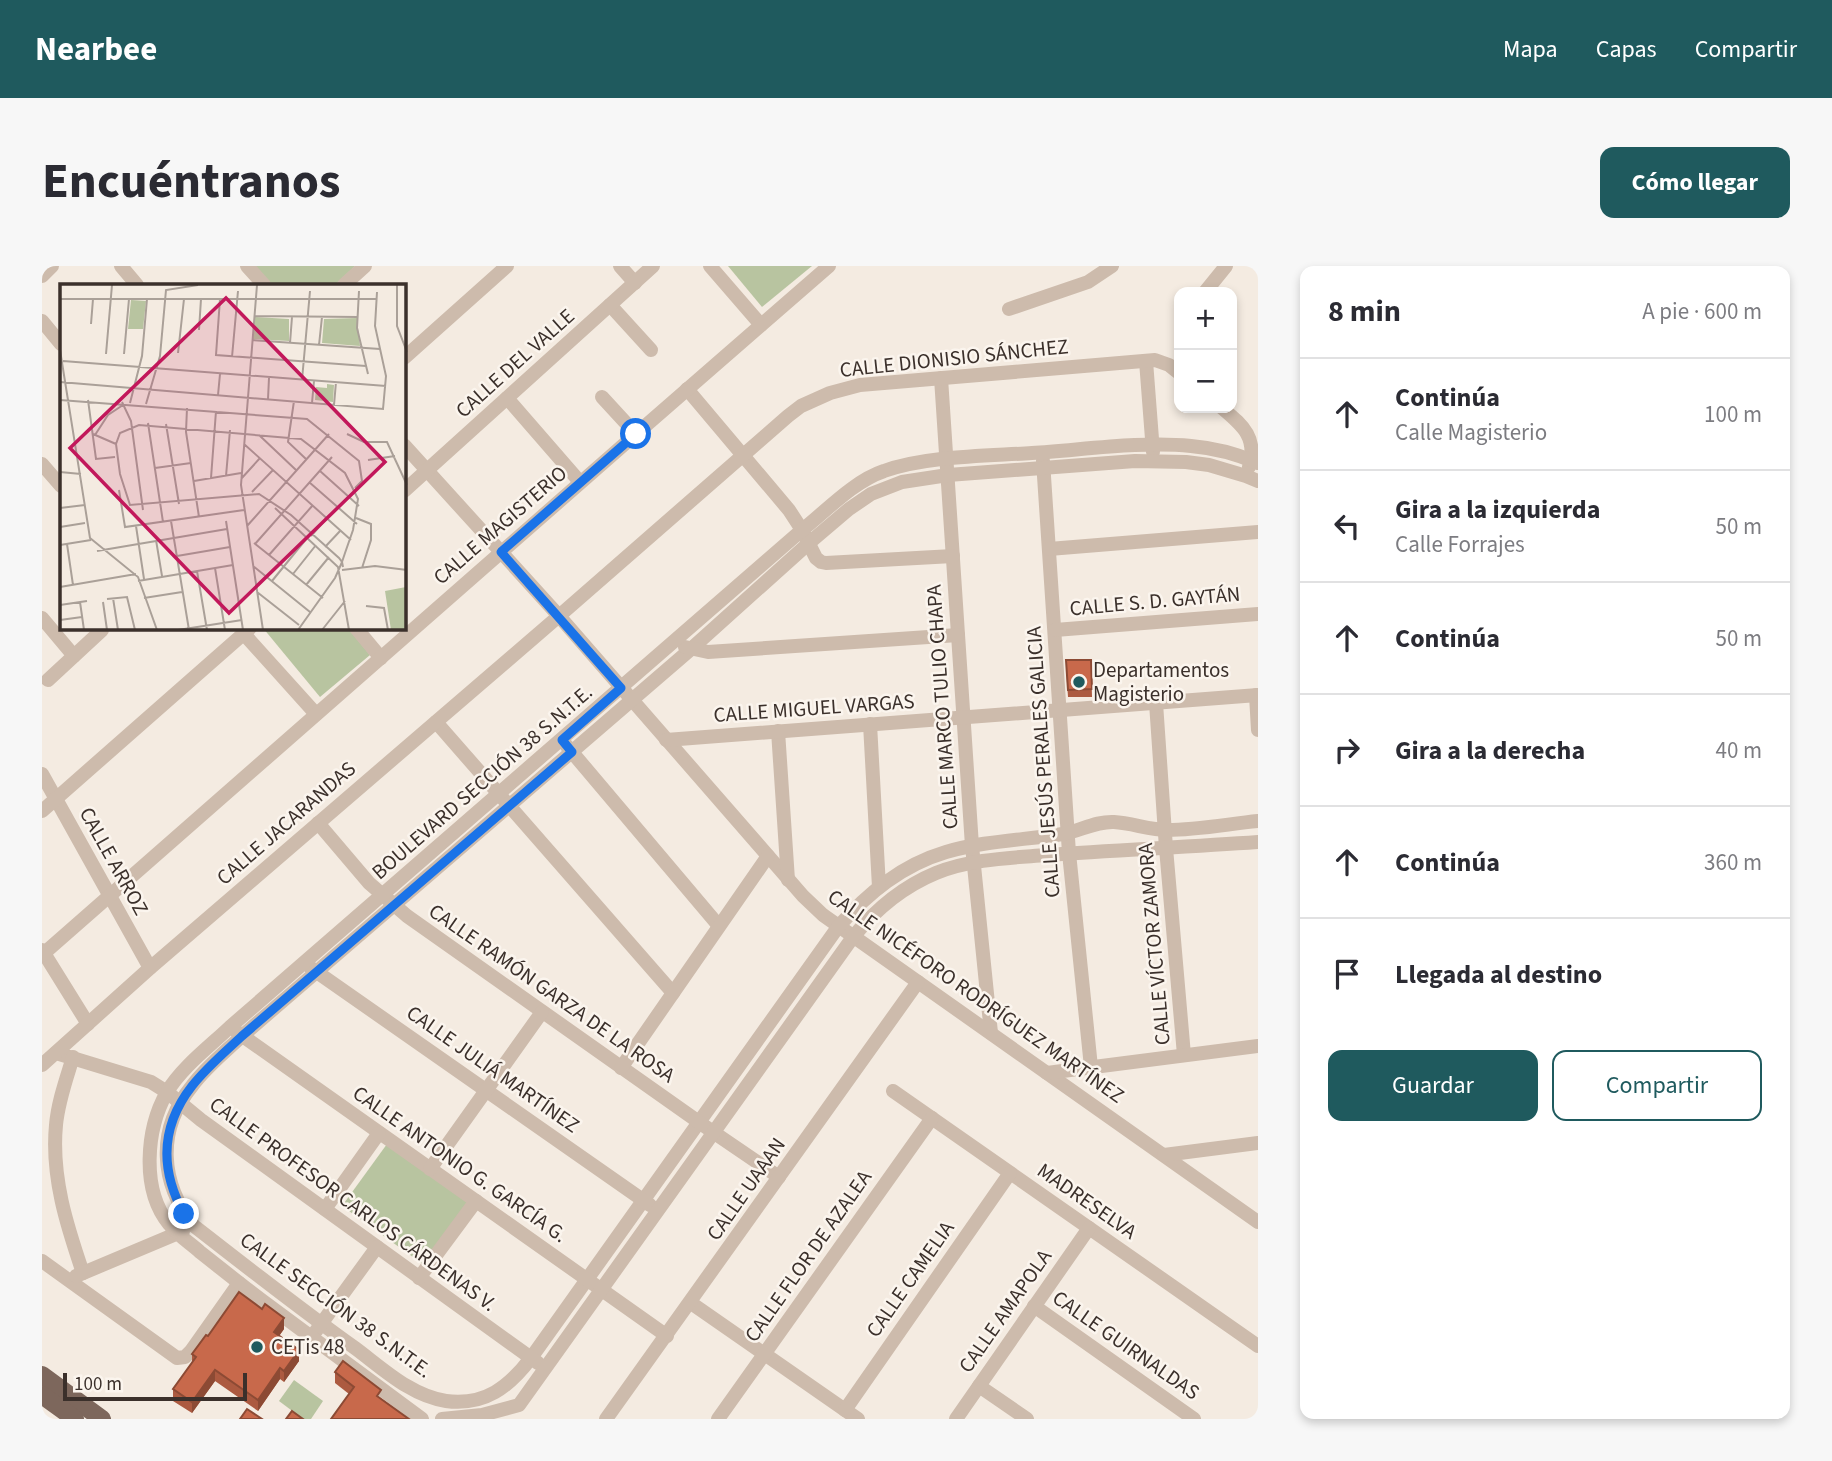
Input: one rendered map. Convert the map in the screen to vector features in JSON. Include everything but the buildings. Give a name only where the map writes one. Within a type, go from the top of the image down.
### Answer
[{"type":"main road","points":[[42,1375],[103,1419]]},
{"type":"main road","points":[[42,1395],[75,1419]]},
{"type":"street","points":[[42,276],[52,266]]},
{"type":"street","points":[[121,266],[136,284]]},
{"type":"street","points":[[247,266],[263,284]]},
{"type":"street","points":[[345,284],[365,266]]},
{"type":"street","points":[[406,356],[507,266]]},
{"type":"street","points":[[620,266],[635,283]]},
{"type":"street","name":"CALLE DEL VALLE","points":[[406,489],[653,266]]},
{"type":"street","points":[[710,266],[761,325]]},
{"type":"street","name":"CALLE MAGISTERIO","points":[[43,953],[829,266]]},
{"type":"street","points":[[1009,309],[1088,282],[1112,266]]},
{"type":"street","points":[[1209,287],[1226,266]]},
{"type":"street","points":[[610,305],[651,350]]},
{"type":"street","points":[[42,321],[60,343]]},
{"type":"street","points":[[1146,361],[1153,453]]},
{"type":"street","name":"CALLE DIONISIO SÁNCHEZ","points":[[559,616],[788,415],[830,393],[860,385],[1146,361],[1162,362],[1174,370]]},
{"type":"street","name":"CALLE MARCO TULIO CHAPA","points":[[941,378],[972,846],[991,1033]]},
{"type":"street","points":[[687,389],[789,510],[816,558],[821,562],[953,556]]},
{"type":"street","points":[[602,397],[636,434]]},
{"type":"street","points":[[508,398],[580,482]]},
{"type":"street","points":[[1228,413],[1249,435],[1255,462],[1252,479]]},
{"type":"street","name":"CALLE NICÉFORO RODRÍGUEZ MARTÍNEZ","points":[[406,447],[559,616],[817,911],[1258,1222]]},
{"type":"street","name":"BOULEVARD SECCIÓN 38 S.N.T.E.","points":[[177,1234],[158,1207],[150,1174],[150,1152],[153,1130],[167,1092],[190,1065],[317,972],[499,794],[674,643],[806,537],[871,494],[901,482],[948,475],[1043,468],[1203,447],[1235,454],[1255,462]]},
{"type":"street","name":"BOULEVARD SECCIÓN 38 S.N.T.E.","points":[[194,1226],[177,1202],[168,1174],[168,1139],[180,1103],[236,1032],[304,963],[509,806],[691,649],[854,488],[881,471],[897,467],[946,459],[1042,453],[1153,453],[1209,465],[1252,479]]},
{"type":"street","name":"CALLE JESÚS PERALES GALICIA","points":[[1042,453],[1067,833],[1091,1067]]},
{"type":"street","points":[[42,464],[60,485]]},
{"type":"street","points":[[1049,549],[1258,532]]},
{"type":"street","name":"CALLE S. D. GAYTÁN","points":[[1055,631],[1258,614]]},
{"type":"street","name":"CALLE JACARANDAS","points":[[42,1065],[150,968],[559,616]]},
{"type":"street","points":[[42,618],[74,656]]},
{"type":"street","points":[[48,680],[101,630]]},
{"type":"street","points":[[358,630],[381,658]]},
{"type":"street","points":[[42,811],[247,631],[316,714]]},
{"type":"street","points":[[674,643],[708,652],[958,635]]},
{"type":"street","points":[[1257,695],[1258,730]]},
{"type":"street","name":"CALLE MIGUEL VARGAS","points":[[666,740],[1257,695]]},
{"type":"street","name":"CALLE VÍCTOR ZAMORA","points":[[1156,703],[1184,1055]]},
{"type":"street","points":[[436,722],[673,993]]},
{"type":"street","points":[[870,724],[879,887]]},
{"type":"street","points":[[778,731],[788,880]]},
{"type":"street","points":[[562,740],[719,926]]},
{"type":"street","name":"CALLE ARROZ","points":[[42,774],[150,968]]},
{"type":"street","points":[[531,1358],[838,927],[879,887],[910,867],[947,852],[1067,833],[1098,823],[1114,822],[1165,830],[1258,821]]},
{"type":"street","name":"CALLE RAMÓN GARZA DE LA ROSA","points":[[318,823],[388,901],[779,1177]]},
{"type":"street","points":[[508,1419],[853,937],[897,894],[936,873],[974,862],[1069,853],[1258,843]]},
{"type":"street","points":[[621,1068],[768,856]]},
{"type":"street","points":[[43,953],[88,1024]]},
{"type":"street","name":"CALLE JULIÁ MARTÍNEZ","points":[[304,963],[657,1210]]},
{"type":"street","name":"CALLE UAAAN","points":[[606,1419],[918,982]]},
{"type":"street","points":[[430,1168],[542,1012]]},
{"type":"street","name":"CALLE ANTONIO G. GARCÍA G.","points":[[236,1032],[667,1336]]},
{"type":"street","points":[[1047,1073],[1258,1046]]},
{"type":"street","name":"CALLE PROFESOR CARLOS CÁRDENAS V.","points":[[56,1053],[141,1077],[167,1092],[201,1121],[545,1368]]},
{"type":"street","points":[[73,1057],[59,1106],[54,1150],[61,1201],[83,1273]]},
{"type":"street","name":"MADRESELVA","points":[[893,1091],[1258,1346]]},
{"type":"street","name":"CALLE FLOR DE AZALEA","points":[[718,1419],[932,1118]]},
{"type":"street","points":[[325,1209],[379,1133]]},
{"type":"street","points":[[1164,1155],[1258,1143]]},
{"type":"street","name":"CALLE CAMELIA","points":[[845,1410],[1010,1173]]},
{"type":"street","points":[[419,1278],[476,1201]]},
{"type":"street","points":[[68,1280],[194,1226]]},
{"type":"street","name":"CALLE SECCIÓN 38 S.N.T.E.","points":[[194,1226],[321,1324],[416,1391],[436,1399],[461,1402],[490,1395],[512,1381],[531,1358]]},
{"type":"street","name":"CALLE AMAPOLA","points":[[956,1419],[1089,1228]]},
{"type":"street","name":"CALLE SECCIÓN 38 S.N.T.E.","points":[[177,1234],[422,1419]]},
{"type":"street","points":[[312,1337],[377,1247]]},
{"type":"street","points":[[42,1261],[177,1358],[185,1357],[191,1351],[239,1283]]},
{"type":"street","points":[[691,1303],[858,1419]]},
{"type":"street","name":"CALLE GUIRNALDAS","points":[[1034,1306],[1194,1419]]},
{"type":"street","points":[[979,1386],[1027,1419]]},
{"type":"street","points":[[442,1419],[482,1415],[519,1405]]},
{"type":"green space","points":[[254,266],[355,266],[336,284],[270,284]]},
{"type":"green space","points":[[728,266],[812,266],[762,307]]},
{"type":"green space","points":[[265,630],[350,630],[370,655],[320,697]]},
{"type":"green space","points":[[387,1144],[469,1201],[424,1265],[342,1206]]},
{"type":"green space","points":[[294,1380],[323,1401],[311,1419],[303,1419],[279,1401]]},
{"type":"place","name":"Departamentos Magisterio","points":[[1079,682]]},
{"type":"place","name":"CETis 48","points":[[257,1347]]},
{"type":"route","points":[[184,1214],[171,1189],[166,1156],[172,1122],[180,1103],[192,1086],[242,1036],[572,752],[562,740],[621,688],[501,552],[636,434]]}]
